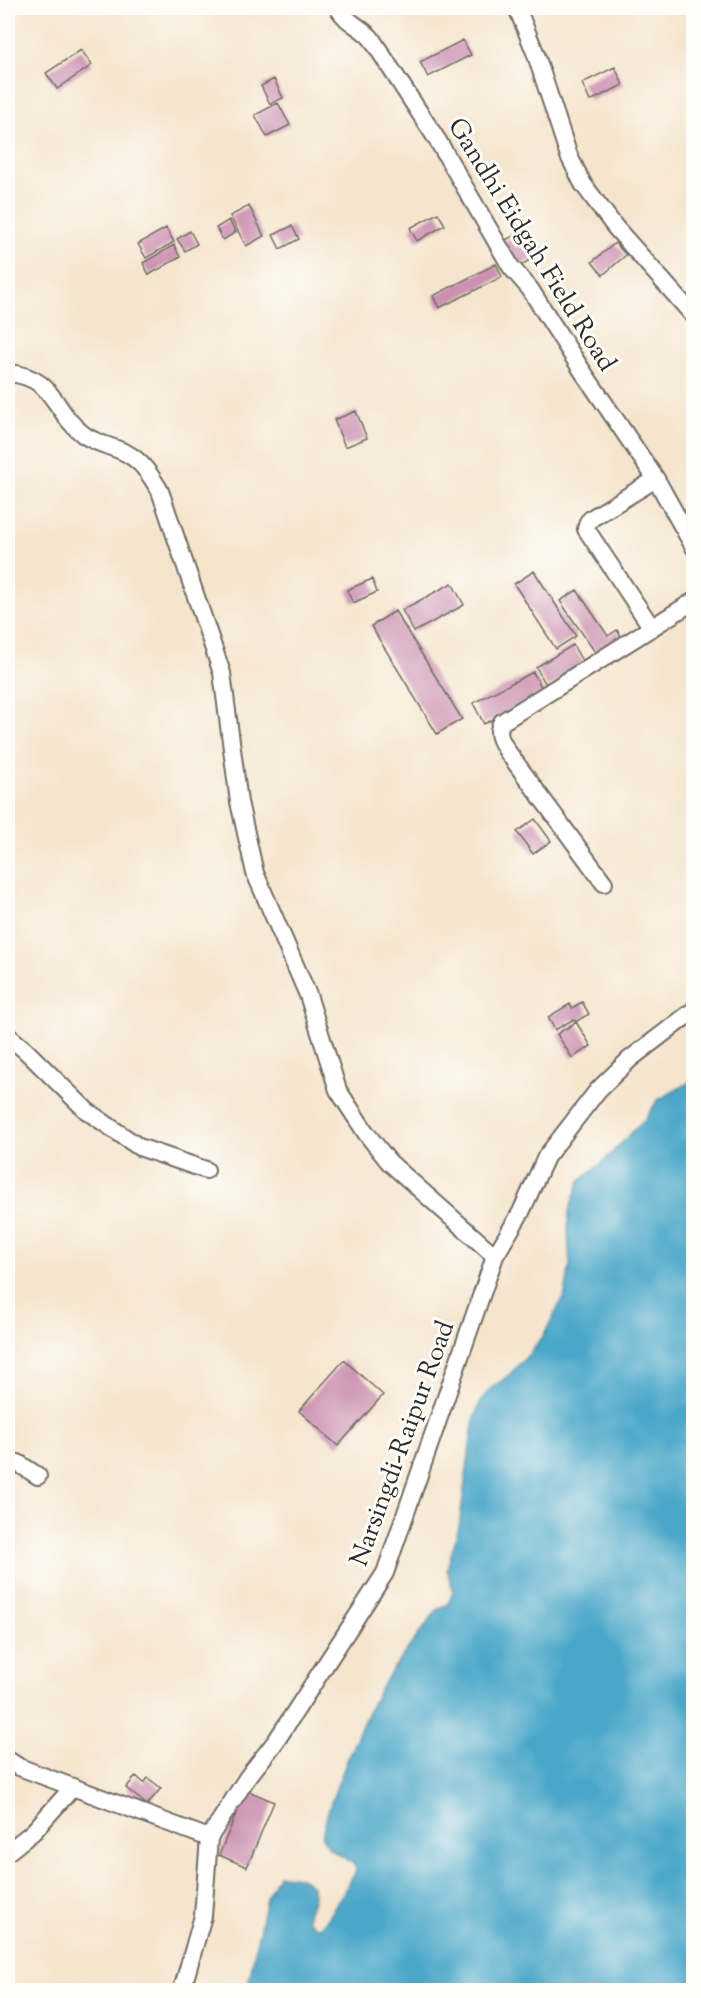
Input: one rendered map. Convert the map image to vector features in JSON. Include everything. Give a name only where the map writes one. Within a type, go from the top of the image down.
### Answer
[{"type":"street","name":"Gandhi Eidgah Field Road","points":[[338,8],[345,19],[371,38],[438,141],[511,267],[530,289],[656,479],[693,547]]},
{"type":"street","points":[[517,8],[535,52],[569,156],[583,184],[615,227],[693,316]]},
{"type":"street","points":[[8,373],[20,374],[44,385],[82,434],[137,460],[147,470],[160,490],[222,673],[239,802],[255,873],[308,995],[338,1090],[366,1133],[389,1162],[495,1256]]},
{"type":"street","points":[[652,628],[586,529],[592,518],[656,479]]},
{"type":"street","points":[[604,884],[507,751],[498,731],[502,722],[693,601]]},
{"type":"street","name":"Narsingdi-Raipur Road","points":[[182,1990],[203,1916],[209,1838],[247,1778],[276,1741],[385,1573],[495,1256],[521,1212],[546,1157],[598,1090],[630,1059],[693,1010]]},
{"type":"street","points":[[8,1036],[87,1111],[139,1147],[206,1170]]},
{"type":"street","points":[[8,1462],[18,1463],[38,1476]]},
{"type":"street","points":[[8,1760],[19,1767],[209,1838]]},
{"type":"street","points":[[8,1852],[33,1832],[73,1787]]},
{"type":"water","points":[[693,1080],[693,1990],[247,1990],[266,1898],[279,1875],[296,1877],[310,1885],[314,1898],[307,1919],[320,1927],[327,1920],[355,1873],[356,1868],[353,1863],[330,1849],[323,1839],[323,1829],[328,1812],[354,1743],[384,1682],[437,1610],[448,1604],[453,1592],[447,1569],[459,1527],[473,1424],[480,1402],[489,1390],[509,1375],[533,1350],[544,1335],[565,1294],[570,1265],[569,1211],[580,1181],[602,1163],[645,1119],[658,1100]]},
{"type":"building","points":[[463,40],[471,55],[428,77],[420,62]]},
{"type":"building","points":[[81,50],[92,65],[57,89],[46,73]]},
{"type":"building","points":[[615,67],[623,85],[590,101],[582,83]]},
{"type":"building","points":[[274,79],[283,98],[270,104],[261,86]]},
{"type":"building","points":[[278,103],[290,125],[267,137],[255,115]]},
{"type":"building","points":[[249,206],[264,236],[246,246],[230,216]]},
{"type":"building","points":[[438,213],[445,225],[417,241],[410,228]]},
{"type":"building","points":[[229,220],[236,232],[223,240],[216,228]]},
{"type":"building","points":[[292,226],[299,239],[280,249],[273,235]]},
{"type":"building","points":[[166,228],[174,242],[146,258],[138,244]]},
{"type":"building","points":[[528,228],[542,253],[516,268],[502,242]]},
{"type":"building","points":[[190,231],[197,244],[185,251],[177,239]]},
{"type":"building","points":[[615,243],[626,255],[603,275],[592,262]]},
{"type":"building","points":[[174,245],[180,257],[149,275],[143,263]]},
{"type":"building","points":[[496,264],[502,277],[439,308],[433,296]]},
{"type":"building","points":[[356,411],[367,438],[345,447],[334,420]]},
{"type":"building","points":[[534,571],[576,636],[556,649],[514,584]]},
{"type":"building","points":[[372,579],[377,592],[353,603],[347,590]]},
{"type":"building","points":[[452,583],[464,605],[414,632],[402,610]]},
{"type":"building","points":[[577,590],[608,636],[617,630],[622,638],[597,655],[560,601]]},
{"type":"building","points":[[395,611],[462,719],[437,734],[371,626]]},
{"type":"building","points":[[573,645],[585,666],[548,688],[536,667]]},
{"type":"building","points":[[533,672],[544,692],[484,724],[473,703]]},
{"type":"building","points":[[535,819],[551,841],[533,854],[517,832]]},
{"type":"building","points":[[582,1002],[589,1014],[577,1021],[572,1020],[555,1030],[548,1017],[570,1004],[572,1008]]},
{"type":"building","points":[[576,1022],[591,1046],[572,1058],[557,1034]]},
{"type":"building","points":[[344,1360],[383,1395],[338,1446],[299,1411]]},
{"type":"building","points":[[136,1776],[144,1783],[148,1778],[161,1788],[147,1805],[126,1788]]},
{"type":"building","points":[[246,1790],[274,1802],[247,1867],[219,1855]]}]
